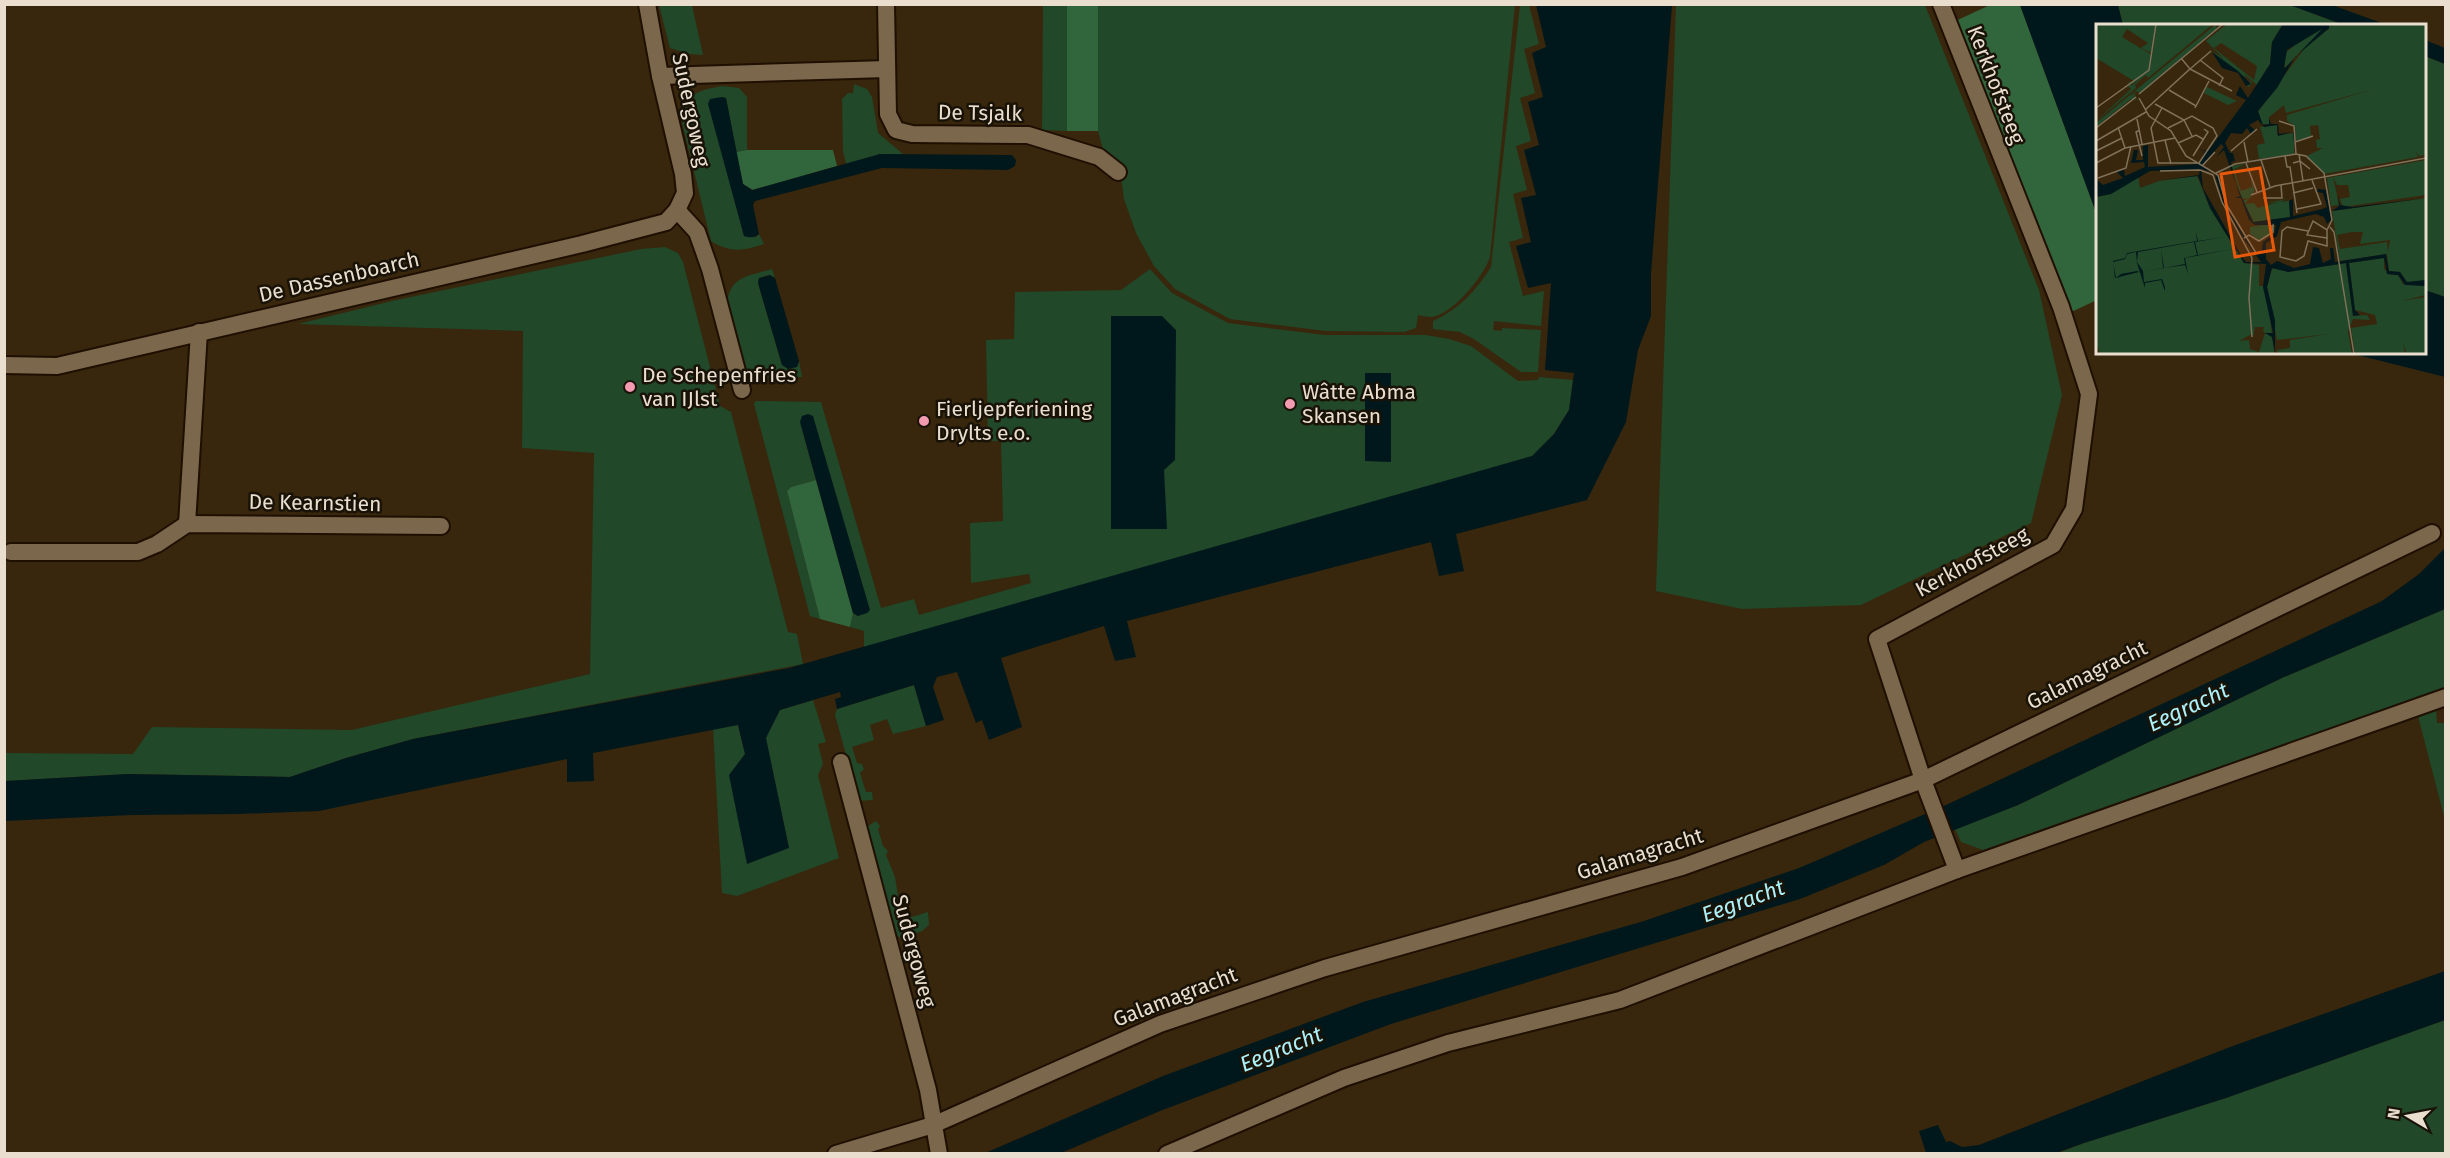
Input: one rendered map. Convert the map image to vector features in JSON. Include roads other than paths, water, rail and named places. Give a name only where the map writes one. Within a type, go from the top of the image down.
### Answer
[{"type":"street","name":"Sudergoweg","points":[[647,4],[660,76],[683,174],[685,193],[677,210]]},
{"type":"street","name":"De Tsjalk","points":[[886,4],[888,114],[896,130],[912,134],[1028,135],[1099,157],[1118,172]]},
{"type":"street","name":"Kerkhofsteeg","points":[[1941,4],[2061,307],[2089,394],[2074,509],[2053,545],[1877,639],[1923,780],[1957,870]]},
{"type":"street","points":[[660,76],[887,69]]},
{"type":"street","points":[[677,210],[697,232],[707,259],[742,390]]},
{"type":"street","name":"De Dassenboarch","points":[[4,365],[57,366],[652,227],[666,222],[677,210]]},
{"type":"street","points":[[11,552],[138,552],[157,544],[187,524],[198,332]]},
{"type":"street","name":"De Kearnstien","points":[[187,524],[441,526]]},
{"type":"street","name":"Galamagracht","points":[[836,1154],[933,1125],[1160,1023],[1325,968],[1682,867],[1923,780],[2432,533]]},
{"type":"street","points":[[1167,1154],[1344,1078],[1448,1042],[1620,1000],[1957,870],[2445,697]]},
{"type":"street","name":"Sudergoweg","points":[[841,762],[928,1090],[939,1154]]},
{"type":"water","points":[[1536,5],[1672,5],[1651,274],[1651,316],[1638,350],[1626,422],[1587,500],[1456,534],[1464,571],[1439,576],[1431,542],[1127,621],[1136,657],[1115,661],[1104,626],[1001,658],[1022,727],[989,740],[982,720],[976,723],[957,672],[937,677],[933,687],[944,720],[926,726],[914,685],[837,709],[835,699],[841,697],[840,692],[780,710],[766,738],[789,848],[747,864],[729,775],[745,754],[738,725],[593,753],[594,781],[567,782],[567,759],[319,811],[131,815],[5,821],[5,781],[128,774],[290,777],[413,739],[789,668],[1532,456],[1554,434],[1569,410],[1574,373],[1545,370],[1551,283],[1528,288],[1516,246],[1531,242],[1521,198],[1536,195],[1524,150],[1539,145],[1528,102],[1543,97],[1532,53],[1546,47]]},
{"type":"water","points":[[2020,5],[2118,5],[2123,24],[2096,24],[2096,212]]},
{"type":"water","points":[[2290,5],[2332,5],[2384,24],[2341,24]]},
{"type":"water","points":[[2426,40],[2445,48],[2445,64],[2426,56]]},
{"type":"water","points":[[726,98],[743,184],[752,190],[880,154],[1012,155],[1016,160],[1015,166],[1008,170],[882,168],[755,201],[753,205],[759,234],[746,237],[708,104],[710,99]]},
{"type":"water","points":[[770,275],[775,278],[799,361],[797,367],[788,369],[782,365],[758,283],[759,278]]},
{"type":"water","points":[[2426,290],[2445,297],[2445,377],[2353,354],[2426,354]]},
{"type":"water","points":[[1111,316],[1162,316],[1176,330],[1175,460],[1164,470],[1167,529],[1111,529]]},
{"type":"water","points":[[1365,373],[1391,373],[1391,462],[1365,461]]},
{"type":"water","points":[[808,414],[813,416],[870,610],[858,616],[853,613],[800,422],[802,416]]},
{"type":"water","name":"Eegracht","points":[[2445,548],[2445,609],[2284,677],[2018,805],[1924,842],[1884,865],[1800,899],[1391,1024],[1160,1111],[1061,1153],[983,1154],[1163,1076],[1363,1002],[1644,921],[1799,868],[1946,805],[2382,601],[2419,574]]},
{"type":"water","points":[[2445,971],[2445,1020],[2226,1098],[2056,1153],[1926,1153],[1919,1131],[1938,1125],[1946,1142],[1950,1141],[1962,1147],[1979,1145],[2230,1047]]},
{"type":"place","name":"De Schepenfries van IJlst","points":[[630,387]]},
{"type":"place","name":"Wâtte Abma Skansen","points":[[1290,404]]},
{"type":"place","name":"Fierljepferiening Drylts e.o.","points":[[924,421]]}]
